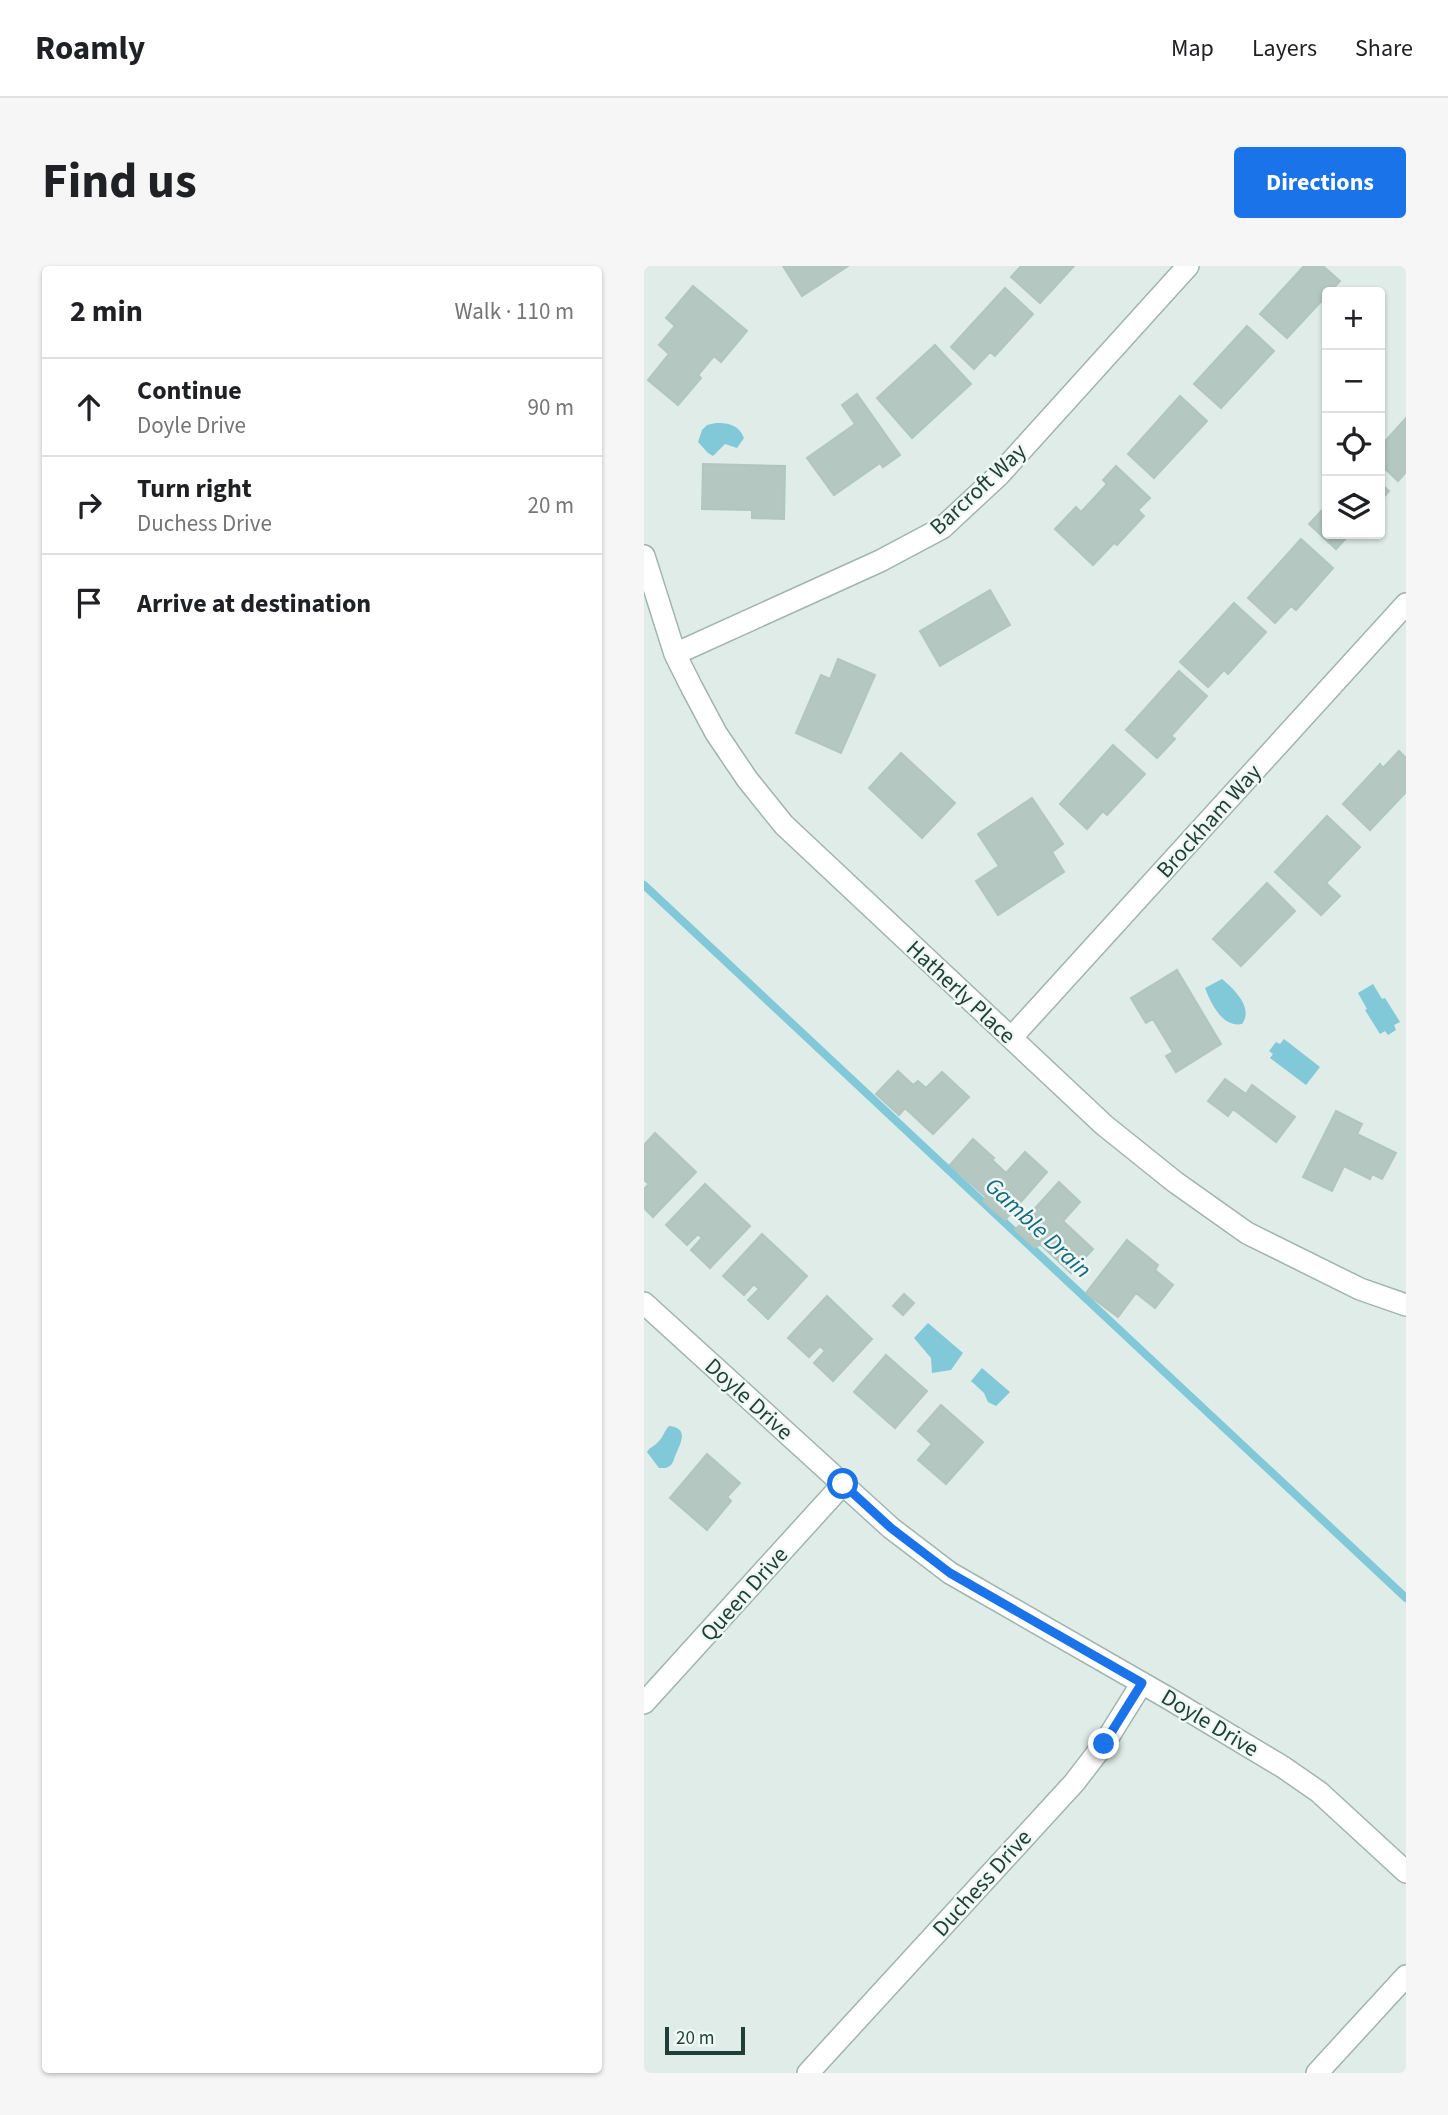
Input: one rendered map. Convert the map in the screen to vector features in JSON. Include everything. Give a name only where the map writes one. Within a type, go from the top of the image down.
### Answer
[{"type":"street","name":"Barcroft Way","points":[[675,654],[880,561],[942,528],[999,475],[1188,266]]},
{"type":"street","name":"Hatherly Place","points":[[644,556],[675,654],[716,733],[747,779],[785,825],[1104,1125],[1175,1182],[1247,1233],[1360,1289],[1406,1305]]},
{"type":"street","name":"Brockham Way","points":[[1011,1038],[1406,604]]},
{"type":"street","name":"Doyle Drive","points":[[644,1304],[891,1528],[950,1573],[1283,1767],[1319,1792],[1406,1872]]},
{"type":"street","name":"Queen Drive","points":[[644,1703],[843,1484]]},
{"type":"street","name":"Duchess Drive","points":[[808,2073],[1074,1783],[1104,1744],[1142,1683]]},
{"type":"street","points":[[1317,2073],[1406,1976]]},
{"type":"water","points":[[716,423],[733,426],[744,438],[737,448],[725,444],[713,456],[698,442],[702,430],[707,425]]},
{"type":"water","points":[[1222,979],[1237,993],[1244,1005],[1246,1012],[1242,1024],[1224,1019],[1214,1007],[1205,988]]},
{"type":"water","points":[[1373,984],[1400,1022],[1394,1025],[1396,1030],[1388,1035],[1385,1031],[1380,1034],[1358,993]]},
{"type":"water","points":[[1284,1039],[1320,1067],[1306,1085],[1270,1058],[1273,1054],[1269,1051],[1276,1042],[1280,1044]]},
{"type":"water","points":[[928,1323],[963,1353],[951,1370],[932,1373],[931,1358],[914,1338]]},
{"type":"water","points":[[982,1368],[1010,1392],[996,1406],[988,1402],[984,1393],[971,1381]]},
{"type":"water","points":[[669,1426],[679,1430],[682,1436],[671,1465],[659,1468],[647,1452],[660,1440]]},
{"type":"building","points":[[783,266],[848,266],[802,296]]},
{"type":"building","points":[[1021,266],[1074,266],[1040,303],[1011,277]]},
{"type":"building","points":[[1304,266],[1323,266],[1340,281],[1334,287],[1322,287],[1322,300],[1287,338],[1260,314]]},
{"type":"building","points":[[693,286],[747,331],[721,362],[714,356],[698,375],[701,378],[678,405],[648,380],[669,354],[659,345],[675,326],[666,318]]},
{"type":"building","points":[[1005,288],[1033,314],[995,356],[990,352],[974,369],[951,347]]},
{"type":"building","points":[[1247,326],[1274,351],[1221,408],[1194,384]]},
{"type":"building","points":[[935,345],[971,384],[912,438],[877,398]]},
{"type":"building","points":[[857,394],[900,455],[883,467],[880,463],[834,495],[807,458],[855,424],[842,405]]},
{"type":"building","points":[[1180,396],[1207,421],[1154,478],[1128,454]]},
{"type":"building","points":[[1406,418],[1406,472],[1398,481],[1385,469],[1385,441]]},
{"type":"building","points":[[703,464],[785,466],[784,519],[752,518],[752,510],[702,509]]},
{"type":"building","points":[[1116,466],[1150,498],[1138,510],[1144,516],[1117,545],[1114,543],[1093,565],[1055,529],[1076,507],[1081,512],[1107,484],[1103,480]]},
{"type":"building","points":[[1322,510],[1322,536],[1309,524]]},
{"type":"building","points":[[1301,539],[1333,568],[1296,610],[1291,606],[1275,623],[1248,598]]},
{"type":"building","points":[[1325,539],[1345,539],[1336,549]]},
{"type":"building","points":[[990,590],[1010,625],[940,666],[920,631]]},
{"type":"building","points":[[1234,603],[1266,632],[1228,674],[1224,670],[1208,687],[1180,662]]},
{"type":"building","points":[[838,659],[875,675],[841,753],[796,733],[821,675],[830,679]]},
{"type":"building","points":[[1179,671],[1207,696],[1171,736],[1175,739],[1157,758],[1126,730]]},
{"type":"building","points":[[1113,745],[1145,774],[1107,815],[1103,811],[1087,829],[1060,804]]},
{"type":"building","points":[[1399,751],[1406,758],[1406,792],[1370,830],[1343,804],[1380,764],[1383,768]]},
{"type":"building","points":[[901,753],[955,803],[922,838],[869,788]]},
{"type":"building","points":[[1032,798],[1063,844],[1052,852],[1064,872],[998,915],[976,881],[999,866],[978,834]]},
{"type":"building","points":[[1327,816],[1360,847],[1326,883],[1340,896],[1321,915],[1275,872]]},
{"type":"building","points":[[1267,883],[1295,911],[1241,966],[1213,939]]},
{"type":"building","points":[[1177,970],[1221,1044],[1176,1072],[1166,1056],[1173,1052],[1153,1019],[1146,1023],[1131,998]]},
{"type":"building","points":[[898,1071],[913,1085],[918,1081],[926,1088],[942,1072],[969,1097],[933,1134],[905,1108],[899,1115],[876,1094]]},
{"type":"building","points":[[1225,1079],[1246,1094],[1252,1085],[1295,1117],[1276,1142],[1233,1109],[1228,1116],[1208,1101]]},
{"type":"building","points":[[1336,1111],[1362,1124],[1357,1134],[1396,1153],[1382,1179],[1372,1174],[1370,1179],[1344,1166],[1332,1191],[1303,1177]]},
{"type":"building","points":[[655,1133],[696,1172],[653,1217],[644,1208],[644,1189],[649,1184],[644,1180],[644,1145]]},
{"type":"building","points":[[973,1139],[1006,1173],[1025,1152],[1047,1172],[1005,1220],[983,1201],[986,1197],[950,1165]]},
{"type":"building","points":[[1059,1182],[1080,1202],[1063,1221],[1093,1249],[1071,1273],[1040,1244],[1035,1248],[1015,1230]]},
{"type":"building","points":[[705,1184],[750,1226],[710,1268],[691,1250],[702,1238],[698,1234],[687,1245],[666,1225]]},
{"type":"building","points":[[762,1234],[807,1276],[768,1319],[748,1300],[759,1289],[754,1284],[744,1295],[723,1276]]},
{"type":"building","points":[[1127,1240],[1158,1265],[1155,1270],[1173,1285],[1155,1308],[1136,1293],[1118,1317],[1086,1293]]},
{"type":"building","points":[[904,1294],[914,1303],[903,1315],[893,1306]]},
{"type":"building","points":[[827,1296],[872,1339],[833,1381],[814,1363],[825,1351],[820,1346],[809,1357],[788,1338]]},
{"type":"building","points":[[886,1355],[927,1391],[895,1428],[854,1392]]},
{"type":"building","points":[[941,1405],[983,1442],[946,1484],[918,1460],[932,1444],[918,1431]]},
{"type":"building","points":[[707,1454],[740,1483],[727,1497],[731,1501],[707,1530],[670,1498]]},
{"type":"waterway","name":"Gamble Drain","points":[[644,885],[1406,1598]]},
{"type":"route","points":[[843,1484],[921,1553],[950,1573],[1142,1683],[1104,1744]]}]
